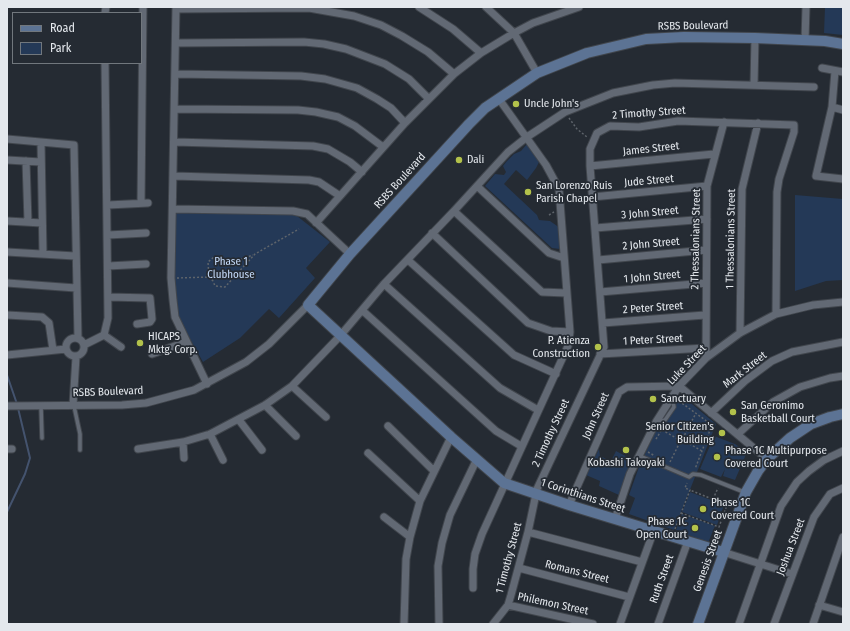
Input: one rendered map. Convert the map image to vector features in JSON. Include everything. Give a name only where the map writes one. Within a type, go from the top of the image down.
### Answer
[{"type":"street","points":[[108,205],[144,203],[143,7]]},
{"type":"street","points":[[419,7],[453,29],[481,53]]},
{"type":"street","points":[[487,7],[514,33],[537,73]]},
{"type":"street","points":[[316,223],[405,123],[454,74],[481,53],[514,33],[533,23],[579,7]]},
{"type":"street","points":[[805,40],[806,7]]},
{"type":"street","points":[[207,384],[186,342],[176,317],[171,278],[175,142],[176,8],[309,8],[354,16],[382,25],[402,36],[428,52],[454,74]]},
{"type":"street","name":"RSBS Boulevard","points":[[10,406],[146,403],[194,390],[246,362],[270,344],[308,305],[350,254],[469,124],[499,99],[537,73],[587,53],[646,39],[684,37],[755,38],[805,40],[843,44]]},
{"type":"street","points":[[754,85],[755,38]]},
{"type":"street","points":[[176,43],[304,42],[324,44],[346,49],[384,64],[409,80],[429,99]]},
{"type":"street","points":[[84,345],[104,335],[108,325],[108,205],[105,64]]},
{"type":"street","points":[[822,68],[839,72],[816,176],[843,179]]},
{"type":"street","points":[[176,74],[301,76],[325,79],[356,88],[377,99],[391,108],[405,123]]},
{"type":"street","points":[[138,449],[183,442],[210,434],[265,405],[292,386],[363,311],[384,284],[508,152],[527,136],[565,112],[613,93],[653,85],[675,83],[814,87]]},
{"type":"street","points":[[473,588],[475,554],[504,483],[568,346],[570,332],[559,189],[554,178],[527,136],[499,99]]},
{"type":"street","points":[[832,107],[843,110]]},
{"type":"street","points":[[175,109],[298,110],[316,112],[338,118],[355,126],[384,147]]},
{"type":"street","name":"2 Timothy Street","points":[[536,494],[604,347],[590,166],[590,149],[592,140],[597,133],[610,126],[639,127],[691,120],[791,124],[795,128],[777,192],[776,314]]},
{"type":"street","name":"2 Thessalonians Street","points":[[706,358],[705,316],[707,186],[714,154],[724,122]]},
{"type":"street","name":"1 Thessalonians Street","points":[[740,333],[742,189],[758,123]]},
{"type":"street","points":[[7,139],[74,145],[75,256],[78,338],[84,345],[83,353],[76,356],[71,356],[66,349],[68,341],[73,338],[78,338]]},
{"type":"street","points":[[175,142],[313,146],[328,149],[350,162],[362,172]]},
{"type":"street","points":[[41,143],[43,254]]},
{"type":"street","name":"James Street","points":[[590,166],[714,154]]},
{"type":"street","points":[[7,160],[41,162]]},
{"type":"street","points":[[26,161],[28,222]]},
{"type":"street","points":[[174,176],[309,180],[319,182],[340,196]]},
{"type":"street","points":[[477,186],[549,253],[564,258]]},
{"type":"street","name":"Jude Street","points":[[592,197],[707,186]]},
{"type":"street","points":[[173,209],[293,211],[307,214],[350,254]]},
{"type":"street","points":[[454,211],[542,292],[566,293]]},
{"type":"street","name":"3 John Street","points":[[595,228],[707,219]]},
{"type":"street","points":[[7,221],[42,223]]},
{"type":"street","points":[[108,235],[146,233]]},
{"type":"street","points":[[432,233],[528,323],[551,331],[570,332]]},
{"type":"street","name":"2 John Street","points":[[598,260],[706,250]]},
{"type":"street","points":[[7,252],[75,256]]},
{"type":"street","points":[[408,260],[514,355],[556,374]]},
{"type":"street","points":[[108,266],[146,264]]},
{"type":"street","points":[[7,283],[76,288]]},
{"type":"street","name":"1 John Street","points":[[600,292],[706,283]]},
{"type":"street","points":[[384,284],[500,388],[538,410]]},
{"type":"street","points":[[108,297],[150,298],[152,319],[150,322],[137,324]]},
{"type":"street","name":"Luke Street","points":[[615,519],[638,456],[656,422],[679,386],[706,358],[740,333],[776,314],[813,305],[843,302]]},
{"type":"street","points":[[308,305],[451,438],[504,483]]},
{"type":"street","points":[[363,311],[496,431],[521,446]]},
{"type":"street","points":[[7,315],[42,317],[49,323],[53,350]]},
{"type":"street","name":"2 Peter Street","points":[[602,323],[705,316]]},
{"type":"street","points":[[104,335],[121,347]]},
{"type":"street","points":[[152,354],[186,342]]},
{"type":"street","name":"Mark Street","points":[[711,413],[745,381],[772,362],[792,352],[843,342]]},
{"type":"street","name":"1 Peter Street","points":[[600,354],[706,348]]},
{"type":"street","points":[[7,355],[66,349]]},
{"type":"street","points":[[73,405],[76,356]]},
{"type":"street","points":[[738,434],[773,402],[793,391],[830,378],[843,376]]},
{"type":"street","points":[[292,386],[326,417]]},
{"type":"street","points":[[679,386],[767,459]]},
{"type":"street","name":"John Street","points":[[569,505],[619,392],[627,387],[679,386]]},
{"type":"street","points":[[265,405],[296,436]]},
{"type":"street","name":"Genesis Street","points":[[698,624],[746,492],[767,459],[790,438],[811,424],[843,414]]},
{"type":"street","points":[[239,420],[262,450]]},
{"type":"street","points":[[388,426],[434,471]]},
{"type":"street","points":[[210,434],[223,460]]},
{"type":"street","points":[[404,624],[406,559],[410,537],[420,501],[451,438]]},
{"type":"street","points":[[183,442],[184,458]]},
{"type":"street","points":[[739,624],[781,506],[797,482],[824,460],[843,451]]},
{"type":"street","points":[[368,454],[420,501]]},
{"type":"street","points":[[439,624],[438,566],[442,543],[450,515],[476,460]]},
{"type":"street","name":"1 Corinthians Street","points":[[504,483],[569,505],[688,540],[792,574]]},
{"type":"street","name":"Joshua Street","points":[[774,624],[814,517],[830,494],[843,488]]},
{"type":"street","name":"1 Timothy Street","points":[[493,624],[508,606],[528,532],[536,494]]},
{"type":"street","points":[[384,517],[410,537]]},
{"type":"street","points":[[620,624],[654,530]]},
{"type":"street","points":[[528,532],[642,562]]},
{"type":"street","points":[[813,624],[843,537]]},
{"type":"street","name":"Ruth Street","points":[[658,624],[688,540]]},
{"type":"street","name":"Romans Street","points":[[519,568],[630,597]]},
{"type":"street","points":[[819,605],[843,612]]},
{"type":"street","name":"Philemon Street","points":[[508,606],[593,624]]},
{"type":"lane","points":[[73,405],[80,434],[80,450]]},
{"type":"lane","points":[[41,406],[42,438]]},
{"type":"lane","points":[[638,456],[689,477],[693,474],[701,474],[746,492]]},
{"type":"path","points":[[565,112],[577,130],[592,140]]},
{"type":"path","points":[[255,254],[224,287],[215,286],[209,277],[208,262],[214,257],[224,262],[234,259],[239,260],[255,254],[298,229]]},
{"type":"path","points":[[171,278],[209,277]]},
{"type":"path","points":[[687,350],[689,375]]},
{"type":"path","points":[[676,407],[680,401],[712,425],[694,472]]},
{"type":"path","points":[[678,438],[684,436],[696,413]]},
{"type":"path","points":[[655,441],[665,424]]},
{"type":"path","points":[[662,430],[678,438],[680,444]]},
{"type":"path","points":[[684,436],[686,442],[702,451]]},
{"type":"path","points":[[676,465],[670,462],[680,444],[686,442]]},
{"type":"path","points":[[652,447],[648,453],[655,456]]},
{"type":"path","points":[[689,477],[685,488],[732,506]]},
{"type":"path","points":[[674,532],[690,490]]},
{"type":"path","points":[[681,512],[719,527],[727,505]]},
{"type":"green space","points":[[825,7],[843,7],[843,35],[824,33]]},
{"type":"green space","points":[[527,144],[539,162],[536,168],[527,180],[516,170],[504,184],[537,215],[539,220],[550,221],[560,228],[560,249],[552,248],[485,186],[495,174],[504,175],[506,172],[503,166],[514,154],[521,151]]},
{"type":"green space","points":[[795,195],[843,199],[843,280],[826,281],[795,291]]},
{"type":"green space","name":"Phase 1 Clubhouse","points":[[175,212],[285,213],[297,216],[330,242],[306,268],[315,278],[279,318],[269,309],[240,338],[203,362],[180,321],[177,308],[175,288]]},
{"type":"green space","points":[[681,395],[716,424],[674,530],[629,514],[635,498],[629,495],[639,467],[657,428],[675,399]]},
{"type":"green space","name":"Phase 1C Multipurpose Covered Court","points":[[714,436],[735,444],[747,452],[735,480],[723,476],[725,469],[721,477],[700,469]]},
{"type":"green space","points":[[599,449],[600,456],[611,461],[616,451],[633,460],[619,495],[599,486],[600,481],[586,475]]},
{"type":"green space","name":"Phase 1C Covered Court","points":[[690,492],[724,505],[717,525],[682,512]]},
{"type":"green space","name":"Phase 1C Open Court","points":[[682,514],[715,526],[708,543],[676,530]]},
{"type":"waterway","points":[[7,375],[17,404]]},
{"type":"waterway","points":[[7,512],[25,474],[30,458],[18,408]]},
{"type":"place","name":"Uncle John's","points":[[516,104]]},
{"type":"place","name":"Dali","points":[[459,160]]},
{"type":"place","name":"San Lorenzo Ruis Parish Chapel","points":[[528,192]]},
{"type":"place","name":"HICAPS Mktg. Corp.","points":[[140,343]]},
{"type":"place","name":"P. Atienza Construction","points":[[598,347]]},
{"type":"place","name":"Sanctuary","points":[[653,399]]},
{"type":"place","name":"San Geronimo Basketball Court","points":[[733,412]]},
{"type":"place","name":"Senior Citizen's Building","points":[[722,433]]},
{"type":"place","name":"Kobashi Takoyaki","points":[[626,450]]},
{"type":"place","name":"Phase 1C Multipurpose Covered Court","points":[[717,457]]},
{"type":"place","name":"Phase 1C Covered Court","points":[[703,509]]},
{"type":"place","name":"Phase 1C Open Court","points":[[695,528]]}]
